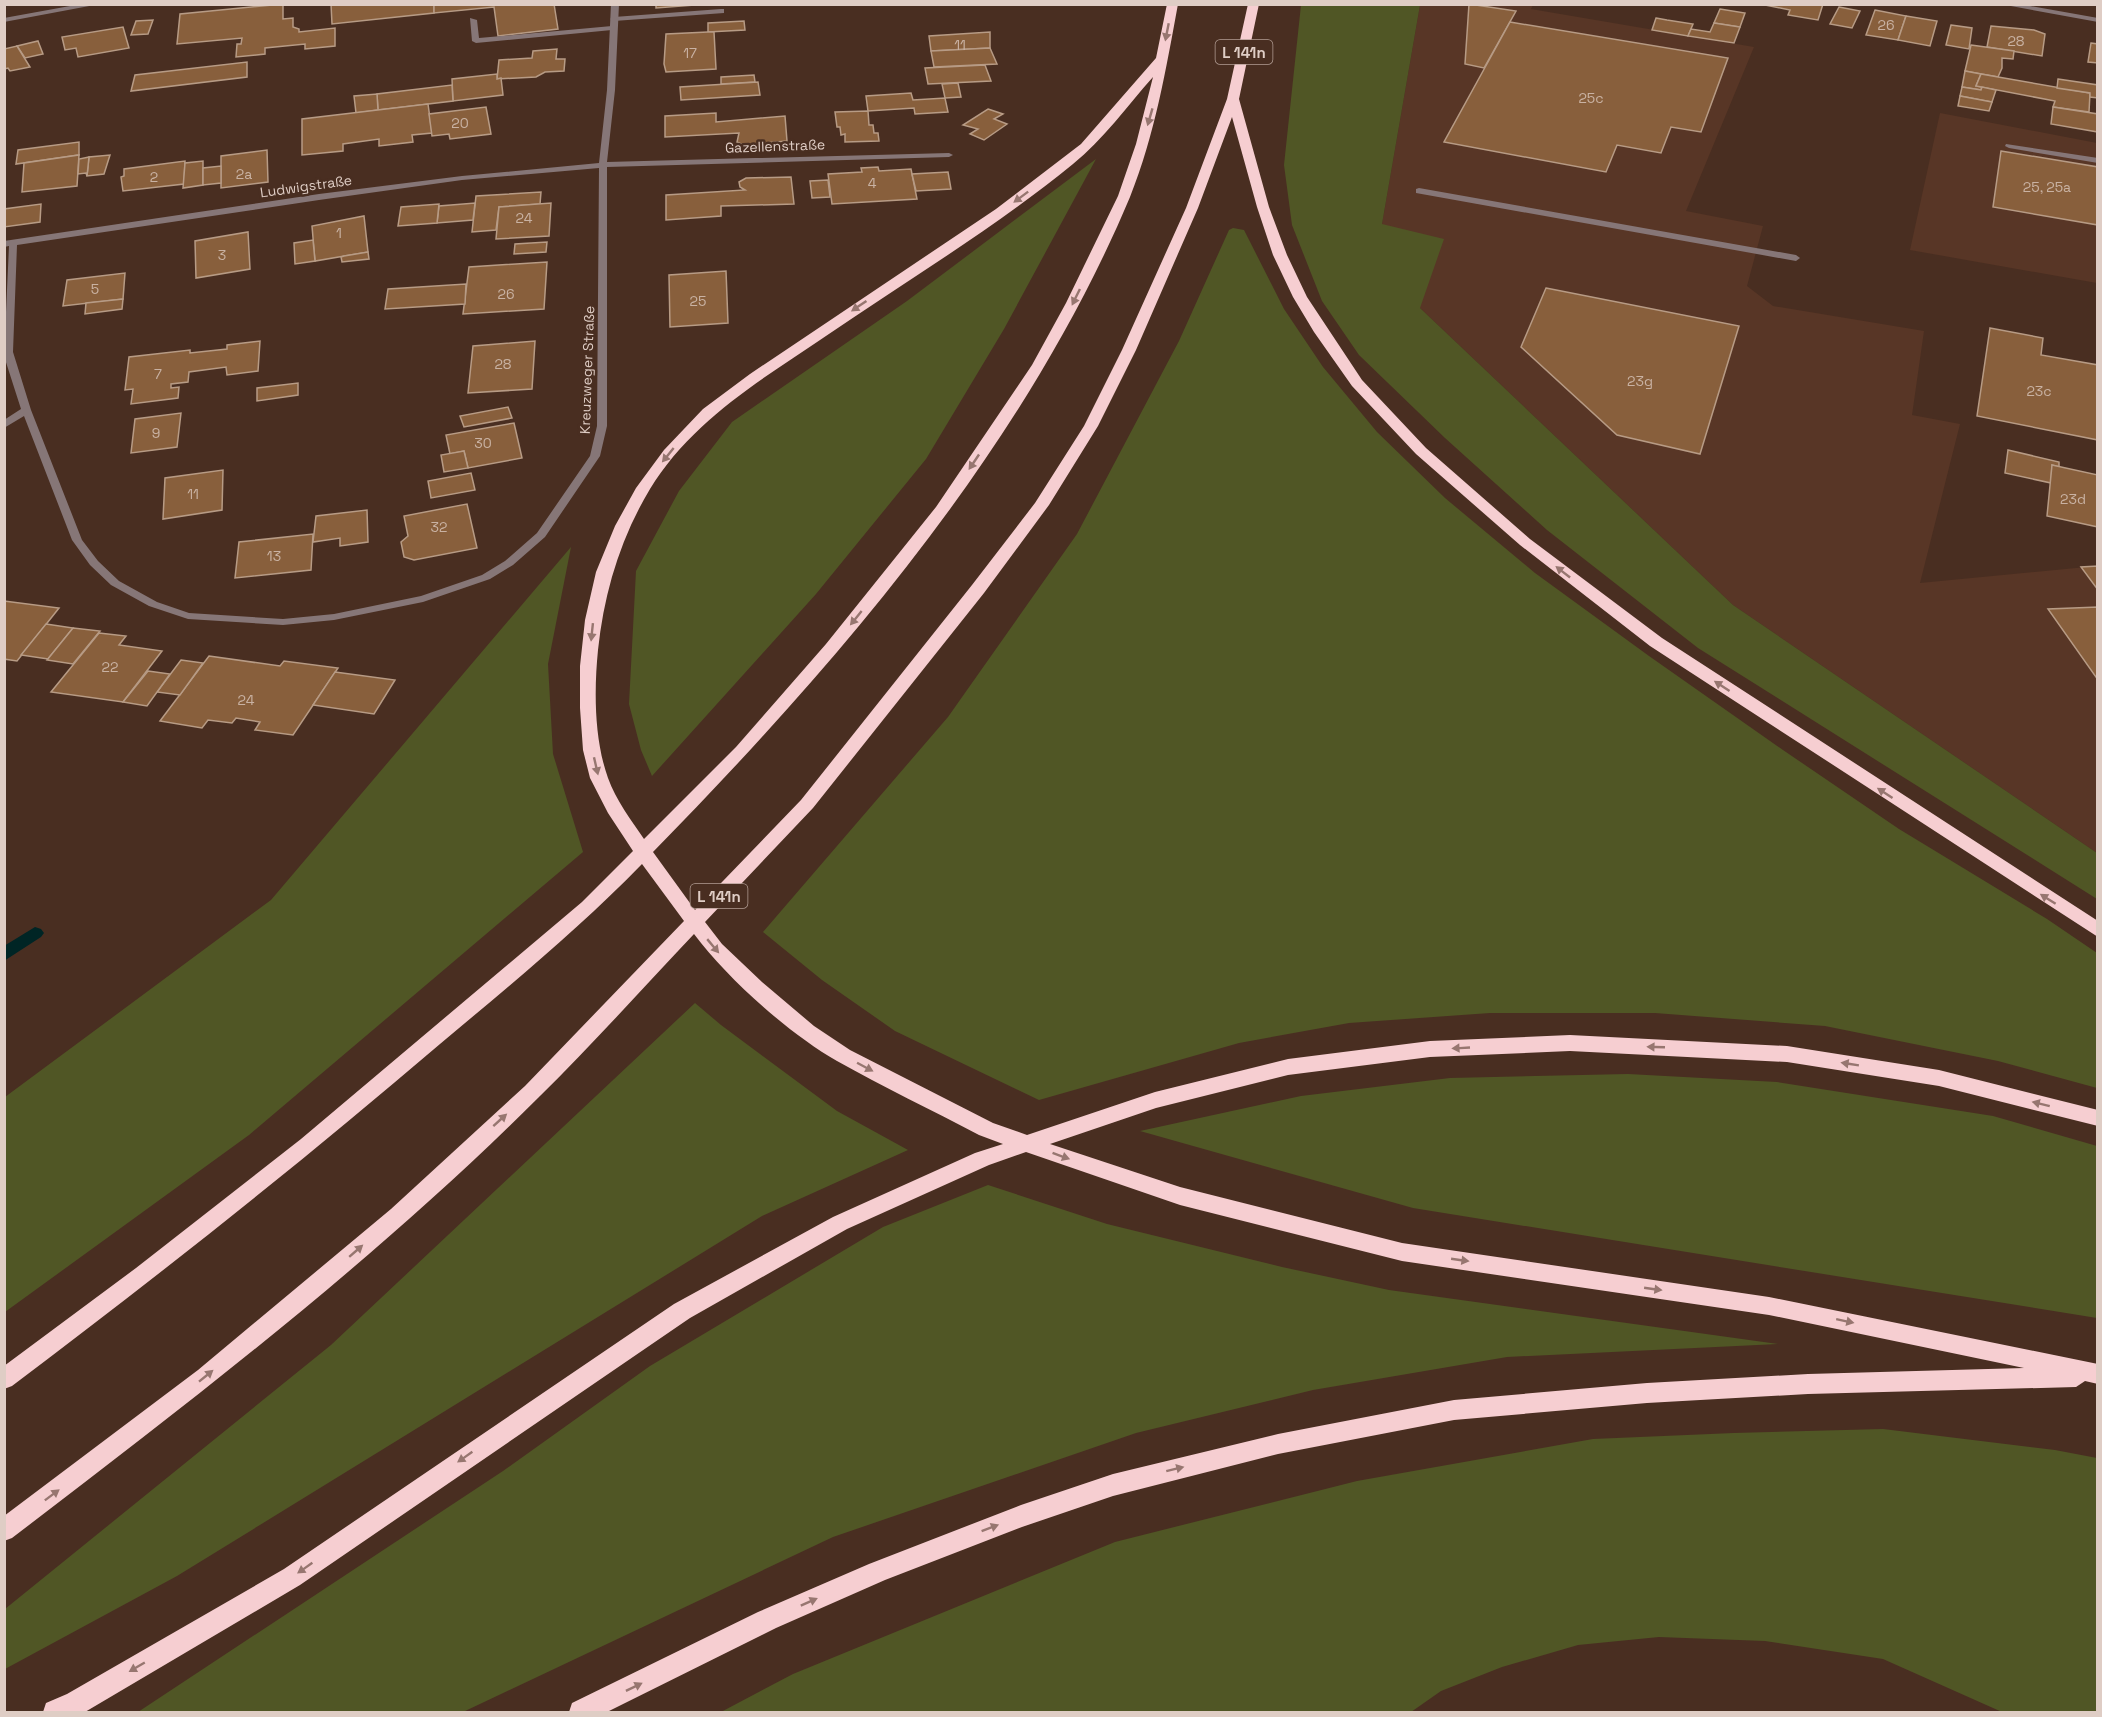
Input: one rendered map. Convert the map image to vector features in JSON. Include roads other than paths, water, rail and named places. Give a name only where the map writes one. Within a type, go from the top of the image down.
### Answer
[{"type":"highway","points":[[4,1379],[144,1274],[308,1145],[589,907],[742,751],[832,648],[942,510],[1039,365],[1073,303],[1124,196],[1152,109],[1173,4]]},
{"type":"highway","name":"L 141n","points":[[4,1530],[206,1377],[398,1215],[532,1092],[807,804],[1041,505],[1091,426],[1129,350],[1192,208],[1233,99],[1254,4]]},
{"type":"highway","points":[[1162,59],[1085,147],[1068,162],[1000,212],[708,412],[669,453],[643,488],[623,526],[604,572],[593,620],[588,666],[588,708],[592,750],[599,778],[614,809],[670,890],[716,949],[754,987],[807,1031],[834,1049],[986,1129],[1088,1166],[1180,1196],[1402,1252],[1769,1306],[2097,1375]]},
{"type":"highway","points":[[1233,99],[1263,207],[1280,255],[1300,297],[1321,332],[1357,383],[1420,451],[1525,542],[1656,642],[2097,930]]},
{"type":"highway","points":[[55,1713],[76,1703],[292,1576],[682,1311],[840,1223],[982,1159],[1155,1100],[1288,1067],[1430,1049],[1570,1043],[1787,1054],[1939,1078],[2097,1118]]},
{"type":"highway","points":[[581,1713],[767,1620],[877,1572],[1021,1516],[1113,1485],[1278,1444],[1454,1410],[1636,1394],[1808,1384],[2097,1375]]},
{"type":"street","points":[[4,20],[97,4]]},
{"type":"street","name":"Kreuzweger Straße","points":[[375,610],[423,599],[486,577],[508,563],[541,535],[595,456],[602,426],[603,165],[611,90],[615,4]]},
{"type":"street","points":[[2003,4],[2097,20]]},
{"type":"street","points":[[473,20],[476,41],[721,11]]},
{"type":"street","points":[[2009,146],[2097,161]]},
{"type":"street","name":"Gazellenstraße","points":[[603,165],[949,155]]},
{"type":"street","name":"Ludwigstraße","points":[[375,610],[282,622],[188,616],[153,604],[115,583],[94,563],[78,540],[26,410],[6,353],[9,243],[462,178],[603,165]]},
{"type":"street","points":[[1419,191],[1796,258]]},
{"type":"street","points":[[4,425],[26,410]]},
{"type":"waterway","points":[[4,955],[35,933]]}]
